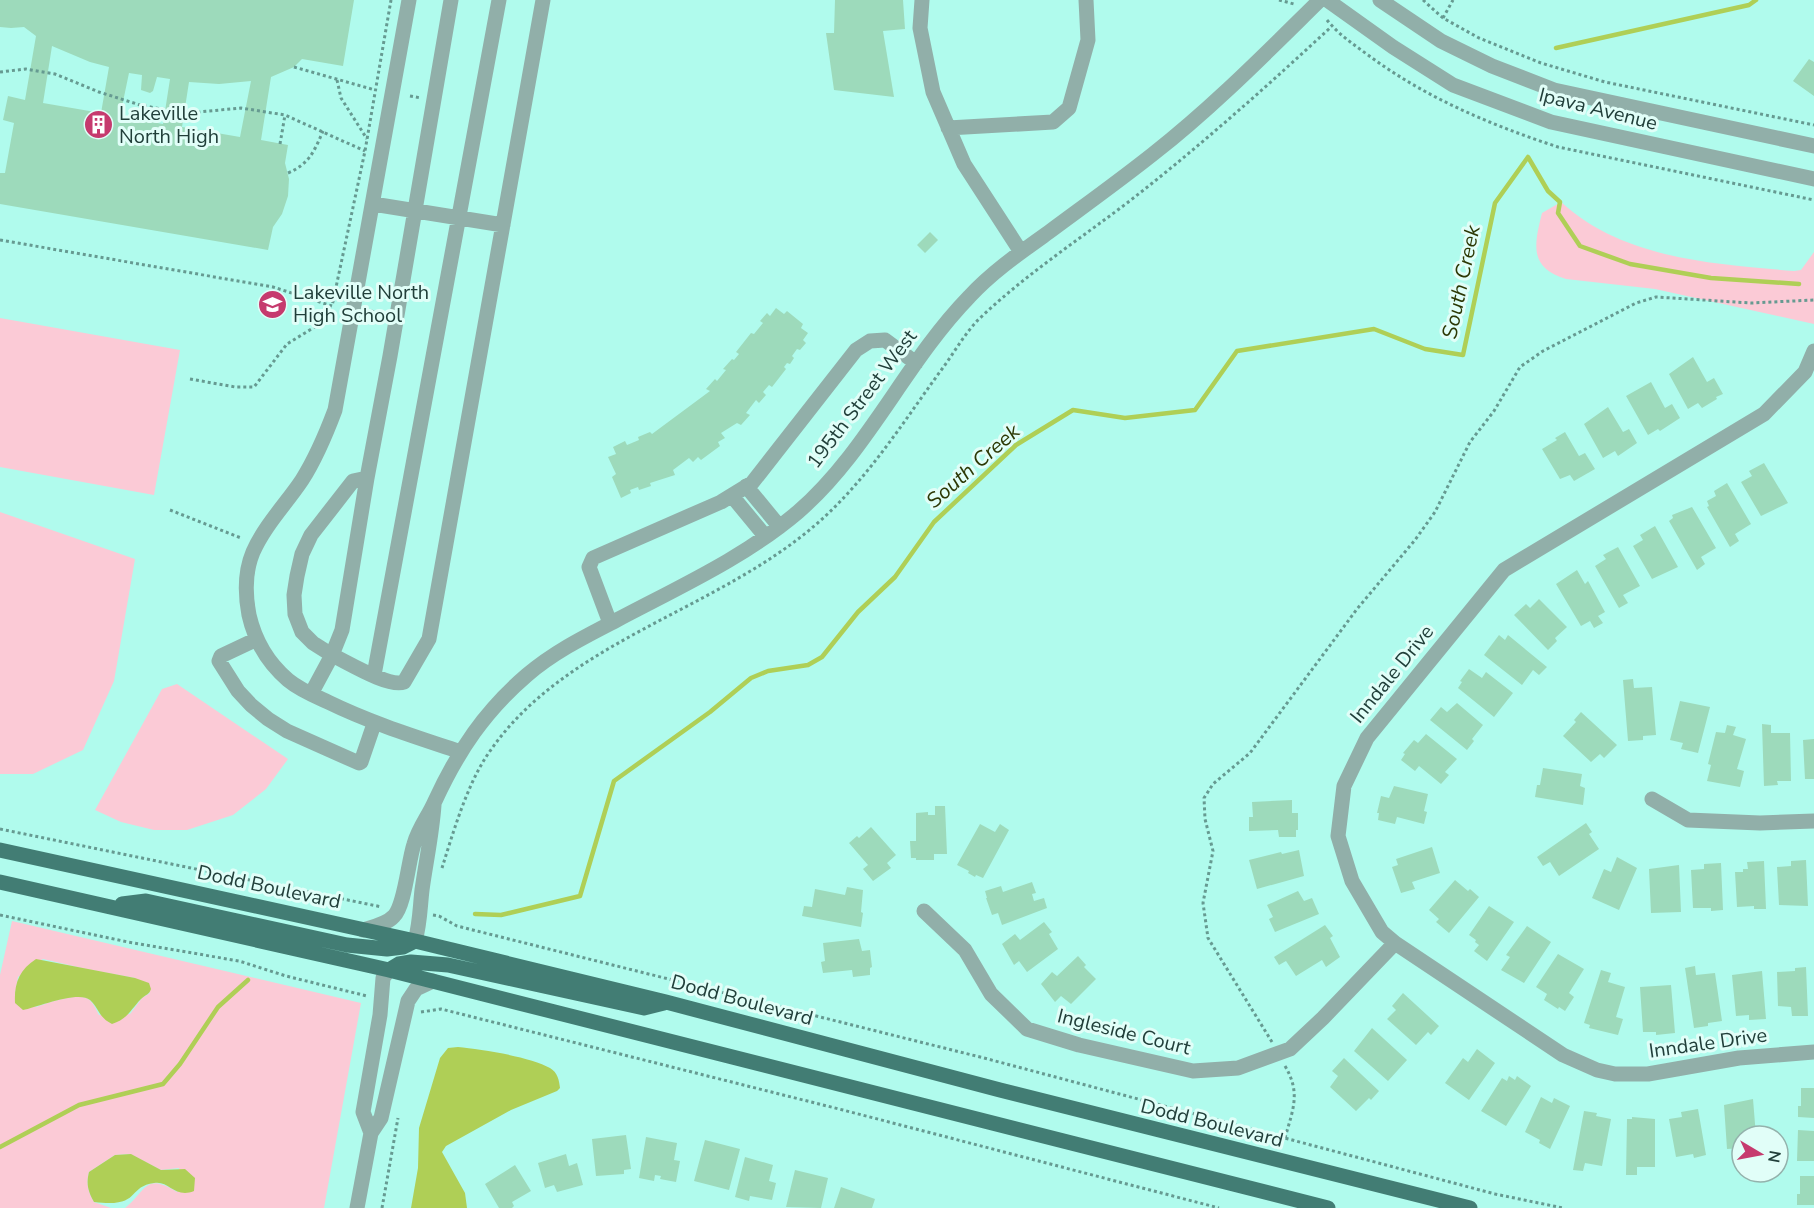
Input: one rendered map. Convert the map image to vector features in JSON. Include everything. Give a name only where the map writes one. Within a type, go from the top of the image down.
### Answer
[{"type":"main road","name":"Dodd Boulevard","points":[[0,850],[415,941],[666,1002],[1000,1090],[1470,1208]]},
{"type":"main road","points":[[0,882],[389,970],[1328,1208]]},
{"type":"main road","points":[[111,906],[146,901],[347,945],[387,949],[403,947],[415,941]]},
{"type":"main road","points":[[389,970],[399,964],[411,962],[448,965],[644,1008],[666,1002]]},
{"type":"street","points":[[409,0],[335,410],[325,438],[314,459],[261,538],[253,554],[248,569],[248,607],[252,629],[263,652],[288,680],[311,694],[374,723],[461,752]]},
{"type":"street","points":[[311,694],[332,655],[342,630],[451,0]]},
{"type":"street","points":[[374,675],[499,0]]},
{"type":"street","points":[[367,478],[353,481],[311,535],[302,554],[297,576],[294,595],[295,614],[302,632],[314,643],[332,655],[394,684],[404,682],[429,639],[543,0]]},
{"type":"street","points":[[922,0],[920,28],[933,92],[964,164],[1021,252]]},
{"type":"street","points":[[948,128],[1053,122],[1069,108],[1088,40],[1086,0]]},
{"type":"street","name":"195th Street West","points":[[398,910],[401,905],[407,868],[421,824],[434,805],[450,768],[487,714],[526,675],[552,656],[610,623],[718,566],[779,526],[818,492],[845,461],[945,324],[968,298],[1021,252],[1118,182],[1192,122],[1264,57],[1320,0]]},
{"type":"street","name":"Ipava Avenue","points":[[1327,0],[1393,47],[1453,85],[1551,122],[1814,179]]},
{"type":"street","name":"Ipava Avenue","points":[[1380,0],[1440,41],[1492,66],[1554,90],[1814,146]]},
{"type":"street","points":[[373,204],[503,225]]},
{"type":"street","points":[[610,623],[589,567],[593,558],[732,496],[752,483],[856,350],[870,341],[885,340],[916,363]]},
{"type":"street","name":"Inndale Drive","points":[[1814,351],[1810,375],[1764,414],[1504,570],[1366,738],[1344,786],[1338,836],[1352,881],[1382,932],[1563,1055],[1596,1070],[1616,1074],[1648,1074],[1739,1058],[1814,1052]]},
{"type":"street","points":[[746,486],[779,526]]},
{"type":"street","points":[[732,496],[765,536]]},
{"type":"street","points":[[257,639],[221,656],[219,661],[238,691],[268,719],[287,731],[359,764],[374,723]]},
{"type":"street","points":[[1652,799],[1688,820],[1760,823],[1814,821]]},
{"type":"street","name":"195th Street West","points":[[415,941],[419,926],[434,805]]},
{"type":"street","points":[[363,930],[393,918],[398,910]]},
{"type":"street","name":"Ingleside Court","points":[[924,911],[965,950],[991,994],[1026,1029],[1080,1045],[1193,1071],[1238,1068],[1290,1048],[1323,1018],[1395,943]]},
{"type":"street","points":[[371,1133],[363,1112],[380,1015],[383,978],[389,970]]},
{"type":"street","points":[[357,1208],[371,1133],[381,1118],[408,1001],[416,989],[433,981]]},
{"type":"path","points":[[0,240],[273,287],[332,306],[365,150],[391,0]]},
{"type":"path","points":[[1422,0],[1443,18],[1479,38],[1540,63],[1605,82],[1814,125]]},
{"type":"path","points":[[1443,18],[1453,0]]},
{"type":"path","points":[[294,67],[375,90]]},
{"type":"path","points":[[0,72],[26,69],[55,74],[99,92],[160,109],[199,112],[241,108],[285,115],[365,150]]},
{"type":"path","points":[[337,80],[341,98],[367,139]]},
{"type":"path","points":[[280,144],[285,115]]},
{"type":"path","points":[[288,173],[301,168],[314,152],[323,131]]},
{"type":"path","points":[[1285,1138],[1296,1097],[1293,1079],[1208,938],[1203,903],[1214,851],[1205,819],[1204,798],[1213,784],[1250,753],[1357,609],[1415,540],[1435,512],[1470,442],[1494,411],[1520,366],[1543,351],[1636,303],[1656,297],[1751,303],[1814,300]]},
{"type":"path","points":[[190,380],[235,387],[254,387],[287,344],[331,317]]},
{"type":"path","points":[[170,510],[241,538]]},
{"type":"path","points":[[0,829],[398,910]]},
{"type":"path","points":[[420,913],[439,916],[457,926],[984,1058],[1495,1194],[1563,1208]]},
{"type":"path","points":[[0,915],[128,942],[239,961],[286,976],[369,997]]},
{"type":"path","points":[[420,1012],[441,1009],[1219,1208]]},
{"type":"shaded area","points":[[1561,202],[1585,221],[1612,236],[1670,255],[1732,265],[1794,271],[1801,270],[1814,252],[1814,324],[1655,289],[1566,279],[1554,274],[1540,262],[1536,245],[1542,213]]},
{"type":"shaded area","points":[[0,318],[180,350],[154,495],[0,467]]},
{"type":"shaded area","points":[[0,512],[135,559],[114,681],[83,750],[33,774],[0,774]]},
{"type":"shaded area","points":[[177,684],[288,759],[266,789],[233,815],[187,830],[154,830],[121,822],[95,810],[162,689]]},
{"type":"shaded area","points":[[12,921],[361,1003],[324,1208],[125,1208],[147,1186],[152,1184],[166,1186],[177,1192],[179,1168],[161,1170],[130,1154],[115,1155],[89,1172],[88,1187],[94,1202],[111,1208],[0,1208],[0,975]],"holes":[[[43,959],[135,978],[150,993],[142,998],[130,1014],[99,1015],[91,1002],[83,997],[62,999],[36,1007],[15,995],[18,977]]]},
{"type":"shaded area","points":[[36,959],[135,978],[149,983],[151,989],[126,1017],[112,1024],[85,997],[58,1000],[23,1010],[15,1003],[15,990],[25,968]]},
{"type":"shaded area","points":[[458,1047],[505,1054],[542,1064],[555,1072],[560,1088],[511,1110],[446,1146],[442,1152],[465,1193],[467,1208],[411,1208],[418,1168],[419,1128],[440,1058],[448,1048]]},
{"type":"shaded area","points":[[131,1154],[161,1170],[185,1169],[195,1178],[194,1191],[182,1193],[164,1184],[154,1183],[140,1188],[127,1200],[109,1203],[94,1202],[88,1187],[89,1172],[115,1155]]},
{"type":"building","name":"Lakeville North High","points":[[0,0],[354,0],[343,66],[302,59],[294,67],[271,77],[261,140],[288,145],[285,163],[289,179],[288,196],[282,214],[273,227],[268,250],[0,204],[0,173],[5,173],[14,123],[3,120],[8,96],[25,100],[36,36],[24,27],[0,27]],"holes":[[[52,46],[90,62],[109,67],[101,113],[43,103]],[[129,73],[142,75],[141,90],[150,93],[153,91],[157,77],[170,79],[163,124],[120,116]],[[251,81],[240,137],[182,127],[189,82],[219,84]]]},
{"type":"building","points":[[835,0],[903,0],[905,29],[883,31],[894,97],[834,90],[826,33],[834,33]]},
{"type":"building","points":[[1809,59],[1814,62],[1814,96],[1793,81]]},
{"type":"building","points":[[930,232],[938,240],[925,253],[917,245]]},
{"type":"building","points":[[776,308],[784,314],[787,311],[803,324],[801,328],[808,333],[803,340],[806,343],[800,350],[797,349],[792,356],[794,358],[790,364],[787,363],[784,367],[786,369],[772,387],[769,385],[763,392],[766,395],[759,403],[756,400],[746,413],[750,415],[741,425],[737,423],[721,433],[725,438],[718,442],[720,446],[701,460],[698,457],[693,462],[689,458],[673,470],[675,475],[650,483],[651,486],[639,490],[638,487],[630,490],[631,493],[621,498],[612,477],[616,474],[608,457],[616,454],[613,447],[625,441],[627,445],[650,432],[652,434],[710,391],[706,389],[715,379],[717,381],[726,370],[723,369],[739,354],[736,352],[751,333],[754,334],[763,323],[760,321],[767,313],[770,316]]},
{"type":"building","points":[[1693,357],[1707,382],[1714,378],[1723,394],[1702,408],[1698,403],[1688,409],[1669,374]]},
{"type":"building","points":[[1651,382],[1665,408],[1672,404],[1680,418],[1660,431],[1658,429],[1648,435],[1626,396]]},
{"type":"building","points":[[1608,407],[1623,432],[1629,429],[1637,443],[1618,456],[1615,451],[1603,458],[1584,424]]},
{"type":"building","points":[[1565,432],[1579,456],[1585,453],[1595,469],[1574,481],[1570,475],[1560,479],[1542,449]]},
{"type":"building","points":[[1764,463],[1788,503],[1761,516],[1741,482],[1752,476],[1749,471]]},
{"type":"building","points":[[1727,483],[1751,524],[1735,534],[1739,541],[1730,547],[1707,507],[1709,506],[1707,501],[1716,496],[1714,491]]},
{"type":"building","points":[[1692,507],[1716,548],[1701,557],[1705,564],[1697,570],[1669,521],[1673,518],[1672,515]]},
{"type":"building","points":[[1655,526],[1678,567],[1652,579],[1633,546],[1643,540],[1640,535]]},
{"type":"building","points":[[1618,547],[1640,586],[1623,595],[1628,603],[1619,608],[1595,566],[1606,559],[1603,555]]},
{"type":"building","points":[[1577,570],[1585,584],[1588,581],[1605,612],[1598,616],[1603,623],[1594,628],[1590,621],[1581,626],[1556,584]]},
{"type":"building","points":[[1539,599],[1567,627],[1555,638],[1557,641],[1548,650],[1514,615],[1526,604],[1530,608]]},
{"type":"building","points":[[1499,635],[1505,640],[1508,635],[1547,667],[1539,675],[1533,670],[1522,685],[1484,655]]},
{"type":"building","points":[[1469,669],[1482,678],[1486,672],[1513,693],[1494,717],[1458,688]]},
{"type":"building","points":[[1633,679],[1634,688],[1652,687],[1656,735],[1643,736],[1643,740],[1628,741],[1623,680]]},
{"type":"building","points":[[1680,701],[1710,707],[1698,753],[1681,749],[1683,743],[1670,740]]},
{"type":"building","points":[[1457,703],[1483,725],[1467,750],[1430,720],[1441,707],[1447,712]]},
{"type":"building","points":[[1581,712],[1617,745],[1604,758],[1600,754],[1591,762],[1563,736],[1576,722],[1574,720]]},
{"type":"building","points":[[1762,724],[1771,725],[1771,733],[1790,733],[1791,781],[1777,781],[1778,785],[1764,786]]},
{"type":"building","points":[[1727,725],[1736,727],[1733,735],[1746,739],[1737,769],[1744,771],[1740,787],[1707,781],[1711,765],[1708,764],[1716,732],[1725,733]]},
{"type":"building","points":[[1426,734],[1457,759],[1445,772],[1449,775],[1441,784],[1419,766],[1415,771],[1401,760],[1405,754],[1403,753],[1414,740],[1418,743]]},
{"type":"building","points":[[1814,739],[1814,779],[1805,779],[1803,740]]},
{"type":"building","points":[[1543,768],[1582,774],[1580,786],[1585,788],[1583,805],[1535,797]]},
{"type":"building","points":[[1394,786],[1428,794],[1424,824],[1397,817],[1395,824],[1378,820],[1379,813],[1377,813],[1381,796],[1389,798]]},
{"type":"building","points":[[1292,800],[1292,813],[1298,813],[1296,837],[1279,837],[1278,830],[1249,831],[1249,817],[1253,817],[1252,802]]},
{"type":"building","points":[[935,806],[945,806],[947,854],[934,854],[934,860],[911,858],[910,841],[916,841],[916,813],[928,812],[928,815],[935,815]]},
{"type":"building","points":[[1586,823],[1592,832],[1589,834],[1599,849],[1559,876],[1550,862],[1543,866],[1537,857]]},
{"type":"building","points":[[980,824],[995,832],[1000,824],[1009,830],[983,878],[976,875],[975,877],[957,865]]},
{"type":"building","points":[[871,827],[896,855],[887,863],[891,868],[873,881],[863,869],[868,865],[849,843],[857,836],[859,838]]},
{"type":"building","points":[[1432,847],[1440,873],[1412,882],[1415,889],[1401,893],[1392,867],[1398,865],[1396,859]]},
{"type":"building","points":[[1299,850],[1304,876],[1257,889],[1249,860]]},
{"type":"building","points":[[1617,857],[1637,868],[1619,910],[1592,898],[1604,869],[1611,872]]},
{"type":"building","points":[[1806,860],[1808,906],[1779,905],[1777,867],[1791,866],[1791,861]]},
{"type":"building","points":[[1764,861],[1766,909],[1754,909],[1754,906],[1737,907],[1735,872],[1748,869],[1747,862]]},
{"type":"building","points":[[1721,863],[1723,910],[1693,908],[1691,870],[1704,869],[1704,864]]},
{"type":"building","points":[[1679,865],[1681,912],[1651,913],[1649,869]]},
{"type":"building","points":[[1455,880],[1479,897],[1449,933],[1436,922],[1439,919],[1429,910]]},
{"type":"building","points":[[1032,882],[1036,893],[1032,894],[1034,901],[1044,898],[1047,908],[1002,925],[998,913],[992,915],[985,891],[1001,886],[1003,892]]},
{"type":"building","points":[[847,887],[863,890],[861,927],[802,916],[804,906],[812,907],[815,889],[845,895]]},
{"type":"building","points":[[1298,891],[1304,901],[1312,898],[1319,914],[1275,932],[1269,919],[1273,917],[1267,905]]},
{"type":"building","points":[[1489,906],[1514,922],[1487,961],[1474,951],[1479,945],[1469,935]]},
{"type":"building","points":[[1044,922],[1052,932],[1049,934],[1058,949],[1027,972],[1019,961],[1014,965],[1002,944],[1015,934],[1020,940]]},
{"type":"building","points":[[1325,925],[1333,936],[1330,938],[1340,957],[1326,967],[1322,960],[1296,976],[1286,961],[1279,965],[1274,957]]},
{"type":"building","points":[[1527,926],[1551,942],[1524,983],[1501,970],[1510,957],[1506,955]]},
{"type":"building","points":[[859,939],[862,951],[870,950],[872,967],[870,975],[853,977],[852,970],[823,973],[821,962],[825,961],[823,943]]},
{"type":"building","points":[[1558,954],[1584,969],[1569,993],[1574,997],[1565,1011],[1544,1000],[1547,994],[1536,987]]},
{"type":"building","points":[[1078,956],[1086,965],[1084,967],[1096,979],[1071,1004],[1061,996],[1055,1002],[1041,984],[1052,972],[1057,976]]},
{"type":"building","points":[[1695,966],[1696,975],[1715,973],[1722,1021],[1694,1028],[1685,968]]},
{"type":"building","points":[[1806,967],[1808,1016],[1792,1016],[1791,1007],[1778,1006],[1777,972],[1795,971],[1795,968]]},
{"type":"building","points":[[1601,970],[1611,973],[1608,982],[1625,987],[1616,1017],[1623,1019],[1618,1035],[1589,1028],[1590,1025],[1584,1023]]},
{"type":"building","points":[[1762,971],[1766,1019],[1749,1020],[1749,1015],[1736,1016],[1732,975]]},
{"type":"building","points":[[1671,985],[1675,1033],[1656,1035],[1656,1032],[1643,1032],[1640,987]]},
{"type":"building","points":[[1403,993],[1439,1026],[1431,1035],[1428,1032],[1416,1045],[1387,1019],[1396,1010],[1392,1006]]},
{"type":"building","points":[[1372,1028],[1407,1060],[1388,1081],[1354,1051]]},
{"type":"building","points":[[1477,1049],[1495,1063],[1469,1100],[1445,1083],[1463,1058],[1468,1062]]},
{"type":"building","points":[[1344,1058],[1379,1091],[1356,1111],[1330,1087],[1338,1076],[1332,1071]]},
{"type":"building","points":[[1509,1076],[1515,1080],[1517,1076],[1531,1086],[1506,1126],[1481,1111],[1502,1078],[1507,1081]]},
{"type":"building","points":[[1801,1088],[1814,1088],[1814,1118],[1798,1117],[1798,1106],[1801,1106]]},
{"type":"building","points":[[1541,1097],[1552,1103],[1554,1098],[1570,1106],[1550,1149],[1539,1143],[1540,1140],[1525,1132]]},
{"type":"building","points":[[1753,1099],[1755,1124],[1730,1124],[1730,1149],[1727,1149],[1724,1105]]},
{"type":"building","points":[[1698,1109],[1706,1155],[1694,1158],[1693,1154],[1676,1157],[1669,1119],[1682,1117],[1681,1112]]},
{"type":"building","points":[[1584,1111],[1611,1119],[1602,1166],[1585,1163],[1583,1171],[1573,1170]]},
{"type":"building","points":[[1632,1117],[1655,1119],[1655,1167],[1637,1167],[1637,1175],[1626,1175],[1627,1119],[1632,1119]]},
{"type":"building","points":[[1798,1130],[1814,1131],[1814,1161],[1797,1161]]},
{"type":"building","points":[[626,1135],[631,1169],[624,1170],[624,1174],[596,1176],[592,1139]]},
{"type":"building","points":[[646,1137],[677,1143],[674,1160],[680,1161],[676,1182],[660,1179],[661,1176],[655,1175],[654,1181],[639,1178]]},
{"type":"building","points":[[705,1140],[740,1149],[729,1190],[694,1181]]},
{"type":"building","points":[[566,1154],[569,1166],[577,1163],[583,1185],[557,1192],[554,1185],[545,1188],[538,1163]]},
{"type":"building","points":[[745,1157],[773,1165],[769,1181],[776,1183],[772,1200],[750,1196],[749,1201],[735,1197]]},
{"type":"building","points":[[515,1165],[531,1191],[512,1202],[514,1206],[512,1208],[499,1208],[485,1184]]},
{"type":"building","points":[[795,1170],[828,1178],[821,1208],[786,1207]]},
{"type":"building","points":[[1800,1176],[1814,1176],[1814,1205],[1797,1205],[1797,1194],[1800,1194]]},
{"type":"building","points":[[841,1187],[875,1199],[872,1208],[834,1208]]},
{"type":"waterway","name":"South Creek","points":[[1556,48],[1749,5],[1756,0]]},
{"type":"waterway","name":"South Creek","points":[[475,914],[501,915],[580,896],[614,781],[710,712],[751,678],[768,671],[808,665],[822,657],[858,612],[895,577],[934,522],[1016,445],[1073,410],[1125,418],[1195,410],[1237,351],[1374,329],[1425,349],[1463,355],[1495,203],[1528,157],[1548,191],[1560,202],[1558,213],[1580,246],[1630,264],[1711,278],[1799,284]]},
{"type":"waterway","name":"South Creek","points":[[0,1147],[79,1105],[163,1084],[180,1064],[218,1007],[248,980]]},
{"type":"place","name":"Lakeville North High","points":[[98,125]]},
{"type":"place","name":"Lakeville North High School","points":[[272,304]]}]
